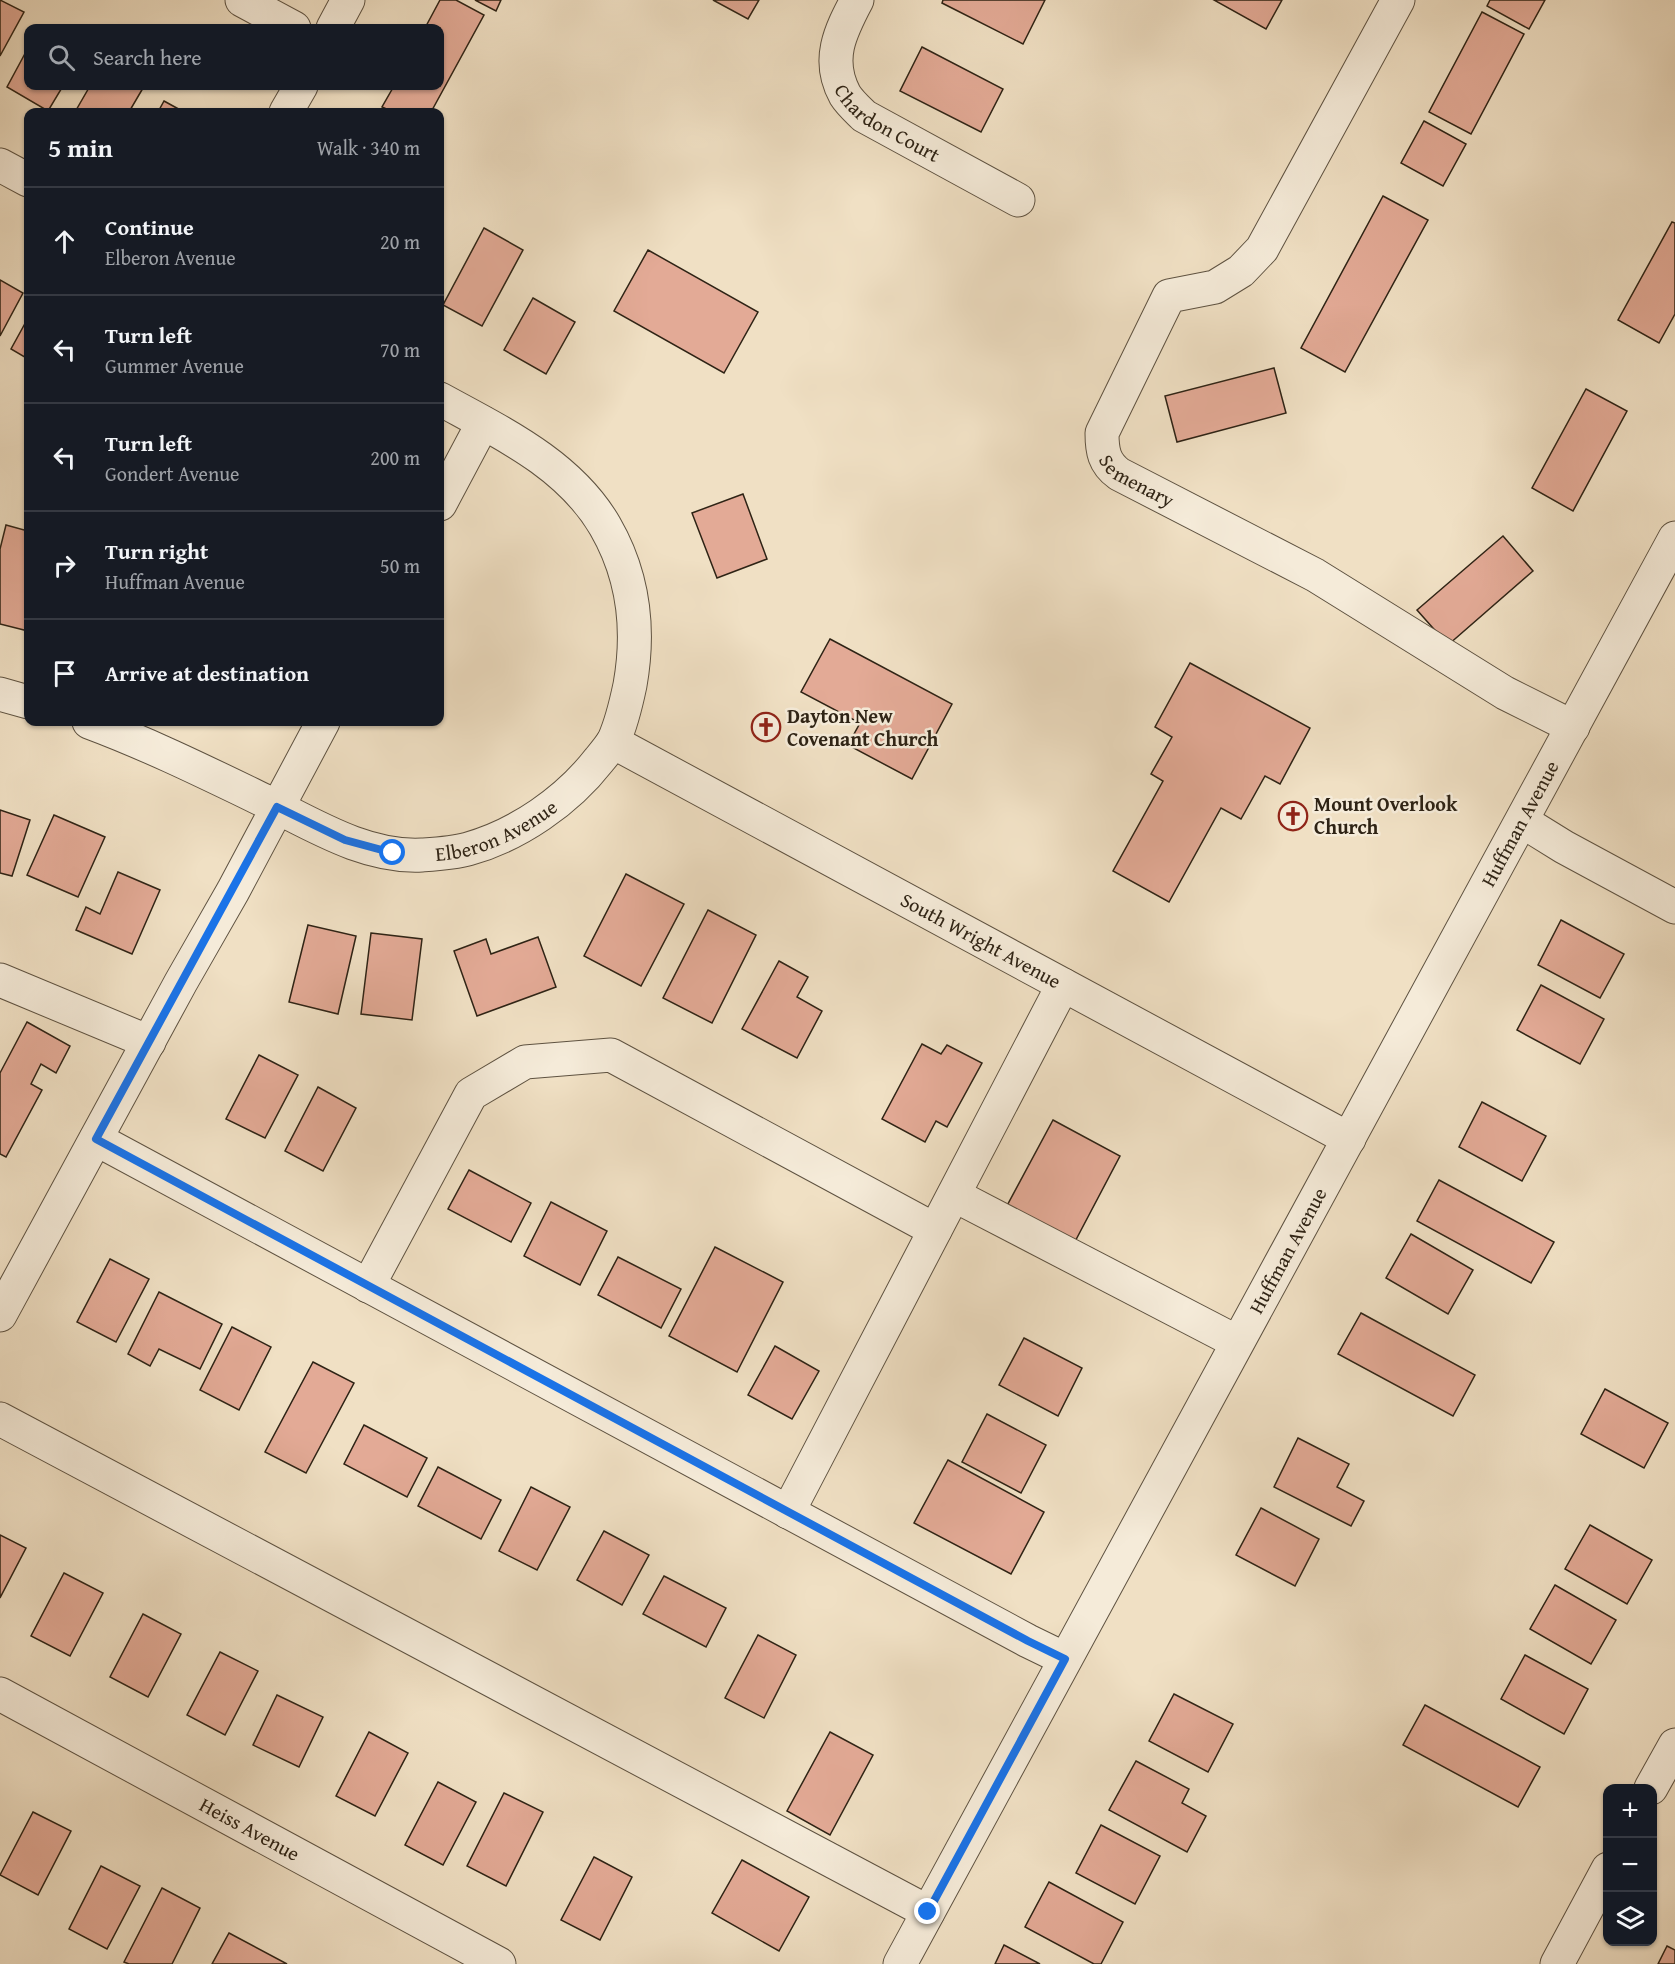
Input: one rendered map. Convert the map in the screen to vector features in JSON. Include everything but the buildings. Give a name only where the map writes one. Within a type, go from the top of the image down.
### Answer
[{"type":"street","points":[[242,0],[287,24]]},
{"type":"street","points":[[335,24],[348,0]]},
{"type":"street","name":"Chardon Court","points":[[857,0],[842,27],[837,46],[836,73],[846,96],[864,116],[1018,200]]},
{"type":"street","name":"Semenary","points":[[1398,0],[1262,249],[1241,271],[1215,287],[1169,296],[1102,433],[1102,451],[1110,467],[1119,474],[1315,575],[1505,693],[1573,727]]},
{"type":"street","points":[[288,108],[299,90]]},
{"type":"street","points":[[0,165],[24,178]]},
{"type":"street","name":"Elberon Avenue","points":[[100,726],[134,738],[345,840],[393,853],[420,855],[466,849],[502,837],[549,808],[586,776],[613,742],[624,713],[635,658],[635,615],[625,568],[605,525],[578,489],[544,459],[444,401]]},
{"type":"street","points":[[444,496],[483,423]]},
{"type":"street","name":"Huffman Avenue","points":[[900,1964],[1675,538]]},
{"type":"street","points":[[0,694],[24,701]]},
{"type":"street","points":[[0,1315],[12,1266],[96,1139],[321,726]]},
{"type":"street","name":"South Wright Avenue","points":[[613,742],[1348,1139]]},
{"type":"street","points":[[1522,821],[1564,847],[1675,906]]},
{"type":"street","points":[[0,980],[148,1042]]},
{"type":"street","points":[[788,1512],[1063,985]]},
{"type":"street","points":[[368,1286],[471,1094],[525,1062],[611,1055],[935,1230]]},
{"type":"street","points":[[96,1139],[1065,1659]]},
{"type":"street","points":[[954,1195],[1238,1342]]},
{"type":"street","points":[[0,1419],[928,1912]]},
{"type":"street","name":"Heiss Avenue","points":[[0,1694],[499,1964]]},
{"type":"street","points":[[1653,1784],[1675,1745]]},
{"type":"street","points":[[1557,1964],[1603,1878]]},
{"type":"place","name":"Dayton New Covenant Church","points":[[766,727]]},
{"type":"place","name":"Mount Overlook Church","points":[[1293,816]]},
{"type":"route","points":[[393,853],[345,840],[277,807],[96,1139],[1065,1659],[928,1912]]}]
